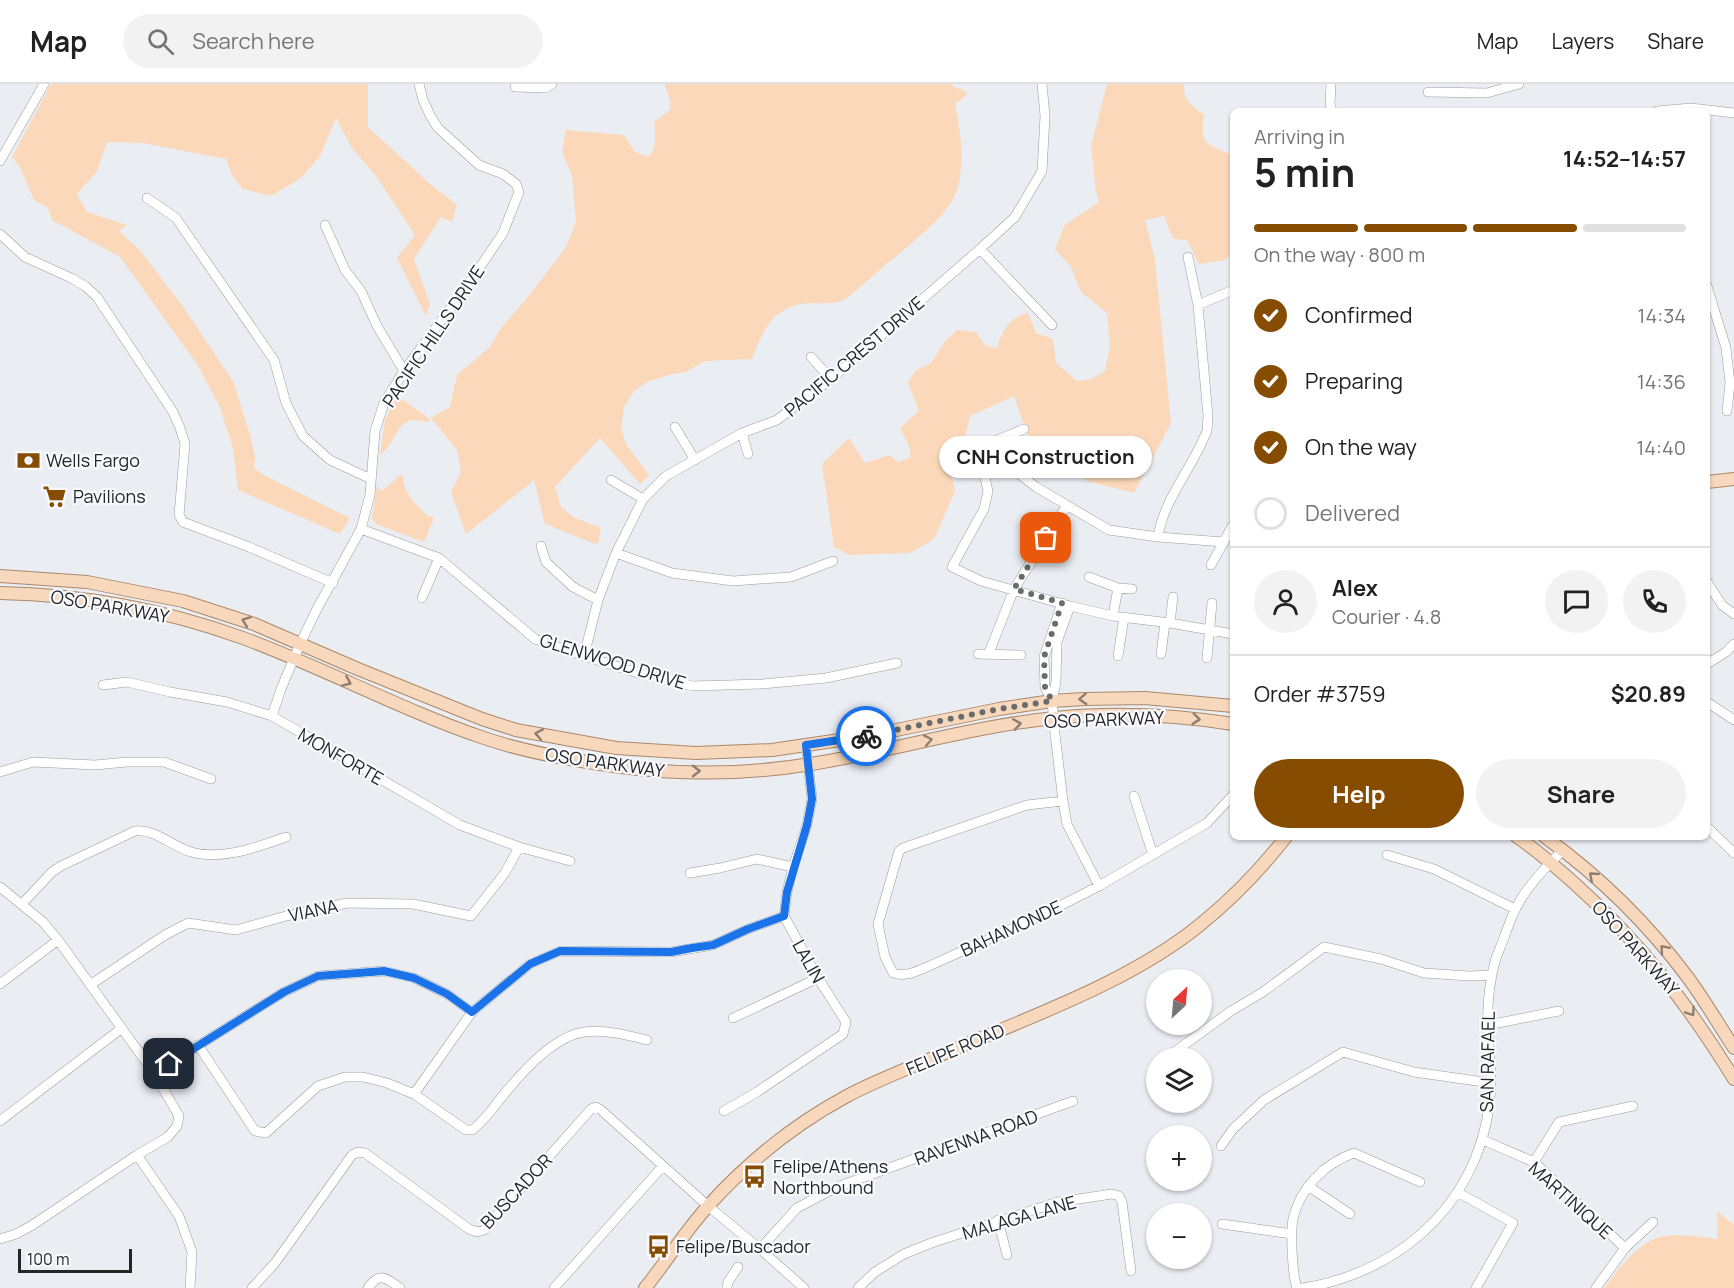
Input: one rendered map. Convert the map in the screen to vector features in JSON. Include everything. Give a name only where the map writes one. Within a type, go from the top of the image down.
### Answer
[{"type":"main road","points":[[1710,482],[1734,479]]},
{"type":"main road","name":"OSO PARKWAY","points":[[0,576],[87,582],[154,594],[230,615],[452,708],[516,730],[616,748],[737,752],[806,745],[867,736],[999,709],[1052,701],[1145,698],[1230,706]]},
{"type":"main road","name":"OSO PARKWAY","points":[[0,593],[46,594],[127,605],[171,615],[225,632],[294,659],[483,738],[532,751],[603,765],[654,770],[732,771],[808,764],[1054,718],[1132,715],[1176,717],[1230,724]]},
{"type":"main road","name":"FELIPE ROAD","points":[[645,1288],[708,1206],[757,1158],[797,1128],[847,1096],[1105,984],[1158,954],[1200,925],[1246,884],[1283,840]]},
{"type":"main road","name":"OSO PARKWAY","points":[[1521,840],[1551,862],[1624,930],[1685,1004],[1734,1078]]},
{"type":"main road","name":"OSO PARKWAY","points":[[1549,840],[1595,877],[1667,951],[1702,998],[1734,1048]]},
{"type":"street","points":[[0,161],[44,84]]},
{"type":"street","name":"PACIFIC HILLS DRIVE","points":[[272,716],[300,644],[361,530],[370,495],[375,431],[384,403],[502,233],[519,192],[516,184],[503,174],[479,165],[438,128],[430,117],[419,84]]},
{"type":"street","points":[[515,87],[545,88],[552,84]]},
{"type":"street","name":"PACIFIC CREST DRIVE","points":[[584,656],[598,600],[616,553],[644,499],[666,476],[742,433],[777,420],[831,380],[1014,217],[1042,171],[1045,116],[1042,84]]},
{"type":"street","points":[[1330,84],[1331,108]]},
{"type":"street","points":[[1428,92],[1487,93],[1519,84]]},
{"type":"street","points":[[1710,111],[1734,113]]},
{"type":"street","points":[[147,198],[176,218],[274,360],[286,403],[303,436],[330,460],[371,479]]},
{"type":"street","points":[[325,225],[345,270],[361,291],[377,326],[405,371]]},
{"type":"street","points":[[0,234],[25,257],[71,278],[85,286],[97,297],[173,412],[185,444],[179,515],[183,522],[333,583]]},
{"type":"street","points":[[980,249],[1052,325]]},
{"type":"street","points":[[1158,537],[1165,511],[1207,431],[1206,376],[1198,305],[1188,257]]},
{"type":"street","points":[[1198,305],[1230,291]]},
{"type":"street","points":[[1710,296],[1726,348],[1731,383],[1727,411]]},
{"type":"street","points":[[811,357],[831,380]]},
{"type":"street","points":[[675,427],[695,460]]},
{"type":"street","points":[[1024,429],[978,448],[988,492],[984,509],[951,566],[981,581],[1066,605],[1113,616],[1230,634]]},
{"type":"street","points":[[742,433],[748,454]]},
{"type":"street","points":[[985,473],[1013,469],[1036,487],[1109,530],[1158,537],[1224,542]]},
{"type":"street","points":[[611,480],[644,499]]},
{"type":"street","points":[[1021,655],[984,653],[1014,589],[1067,505]]},
{"type":"street","name":"GLENWOOD DRIVE","points":[[361,530],[439,558],[535,639],[641,674],[693,686],[762,684],[826,678],[897,663]]},
{"type":"street","points":[[1211,565],[1230,531]]},
{"type":"street","points":[[541,546],[546,562],[573,587],[598,600]]},
{"type":"street","points":[[616,553],[672,573],[733,581],[791,577],[833,561]]},
{"type":"street","points":[[422,598],[439,558]]},
{"type":"street","points":[[1089,577],[1118,588],[1132,590]]},
{"type":"street","points":[[1710,587],[1722,605],[1734,614]]},
{"type":"street","points":[[1113,616],[1118,588]]},
{"type":"street","points":[[1161,654],[1173,597]]},
{"type":"street","points":[[1207,658],[1212,603]]},
{"type":"street","points":[[1066,605],[1058,637],[1052,648],[1056,682],[1052,701],[1063,801],[1067,824],[1099,886]]},
{"type":"street","points":[[1118,656],[1124,617]]},
{"type":"street","points":[[1710,662],[1734,644]]},
{"type":"street","name":"MONFORTE","points":[[103,685],[127,682],[227,702],[272,716],[460,825],[519,847],[570,861]]},
{"type":"street","points":[[1710,704],[1734,720]]},
{"type":"street","points":[[414,1094],[472,1012],[530,964],[560,951],[671,952],[703,947],[784,916],[787,892],[807,825],[812,799],[806,745]]},
{"type":"street","points":[[0,772],[33,762],[95,765],[164,762],[211,779]]},
{"type":"street","points":[[1134,796],[1153,855]]},
{"type":"street","name":"BAHAMONDE","points":[[1063,801],[1027,805],[898,851],[878,924],[885,957],[893,972],[908,975],[1040,916],[1099,886],[1207,823],[1230,798]]},
{"type":"street","points":[[1710,830],[1734,853]]},
{"type":"street","points":[[22,904],[52,872],[61,866],[135,831],[147,831],[180,848],[203,854],[223,854],[286,837]]},
{"type":"street","name":"VIANA","points":[[90,985],[165,935],[188,923],[236,930],[347,903],[413,904],[471,916],[505,873],[519,847]]},
{"type":"street","name":"SAN RAFAEL","points":[[1303,1288],[1345,1279],[1385,1261],[1434,1223],[1458,1192],[1483,1140],[1488,1113],[1491,1083],[1488,1001],[1496,958],[1515,909],[1527,889],[1563,850]]},
{"type":"street","points":[[1387,855],[1434,869],[1515,909]]},
{"type":"street","points":[[690,873],[757,859],[793,867]]},
{"type":"street","points":[[0,887],[43,922],[58,940],[154,1074],[179,1116],[177,1126],[168,1137],[31,1226],[0,1239]]},
{"type":"street","name":"LALIN","points":[[724,1111],[757,1092],[843,1034],[846,1022],[818,978],[784,916]]},
{"type":"street","points":[[1,981],[58,940]]},
{"type":"street","points":[[1181,1047],[1231,1011],[1263,992],[1324,947],[1381,959],[1424,973],[1492,975]]},
{"type":"street","points":[[154,1074],[284,992],[318,976],[384,971],[414,978],[447,994],[472,1012]]},
{"type":"street","points":[[733,1018],[818,978]]},
{"type":"street","points":[[1488,1025],[1559,1011]]},
{"type":"street","points":[[0,1120],[122,1028]]},
{"type":"street","points":[[198,1046],[255,1131],[266,1134],[318,1086],[345,1077],[363,1077],[387,1083],[414,1094],[466,1130],[472,1130],[532,1063],[560,1041],[581,1032],[591,1031],[647,1040]]},
{"type":"street","points":[[1221,1146],[1233,1129],[1264,1100],[1343,1052],[1414,1072],[1491,1083]]},
{"type":"street","name":"RAVENNA ROAD","points":[[760,1249],[797,1209],[837,1188],[1073,1101]]},
{"type":"street","points":[[1534,1162],[1559,1122],[1633,1106]]},
{"type":"street","name":"BUSCADOR","points":[[252,1288],[275,1263],[352,1155],[358,1152],[365,1153],[469,1229],[477,1232],[484,1230],[591,1109],[596,1107],[760,1249],[800,1287]]},
{"type":"street","name":"MARTINIQUE","points":[[1483,1140],[1534,1162],[1625,1248]]},
{"type":"street","points":[[1297,1288],[1293,1270],[1293,1220],[1297,1206],[1308,1186],[1325,1168],[1354,1154],[1420,1182]]},
{"type":"street","points":[[137,1155],[179,1216],[192,1252],[190,1288]]},
{"type":"street","points":[[554,1288],[663,1166]]},
{"type":"street","points":[[1308,1186],[1350,1214]]},
{"type":"street","points":[[1458,1192],[1514,1223],[1476,1288]]},
{"type":"street","name":"MALAGA LANE","points":[[858,1288],[875,1272],[904,1254],[998,1220],[1058,1202],[1112,1194],[1119,1196],[1122,1202],[1131,1271]]},
{"type":"street","points":[[998,1220],[1007,1255]]},
{"type":"street","points":[[1596,1288],[1625,1248],[1653,1222]]},
{"type":"street","points":[[1222,1224],[1292,1234]]},
{"type":"street","points":[[727,1288],[728,1282],[738,1267]]},
{"type":"street","points":[[368,1288],[382,1277],[400,1288]]},
{"type":"shaded area","points":[[51,84],[368,84],[368,127],[430,184],[457,205],[452,222],[441,217],[414,259],[430,304],[426,316],[397,258],[415,235],[376,176],[352,148],[336,118],[320,156],[301,178],[271,196],[243,189],[233,177],[226,159],[143,143],[107,142],[97,171],[77,194],[87,212],[127,225],[119,231],[138,248],[184,308],[234,383],[255,456],[254,468],[350,518],[340,534],[238,490],[233,448],[219,405],[197,364],[120,257],[52,220],[48,208],[34,200],[21,169],[12,157]]},
{"type":"shaded area","points":[[664,84],[951,84],[966,91],[967,95],[955,104],[961,164],[953,199],[932,225],[842,301],[797,305],[779,314],[766,328],[752,359],[705,361],[686,372],[649,381],[634,391],[624,407],[621,428],[626,444],[649,475],[640,484],[600,438],[555,487],[561,507],[575,518],[601,528],[598,545],[545,524],[534,480],[466,534],[451,492],[461,472],[457,450],[431,418],[450,407],[457,375],[490,347],[501,328],[566,247],[576,221],[572,175],[562,152],[566,130],[624,135],[635,152],[649,157],[655,141],[654,122],[670,110],[671,102]]},
{"type":"shaded area","points":[[1107,84],[1184,84],[1187,98],[1204,115],[1203,132],[1206,141],[1214,148],[1230,154],[1230,256],[1225,260],[1199,264],[1187,240],[1173,239],[1164,216],[1145,220],[1155,260],[1171,423],[1134,493],[1087,481],[1031,445],[1014,396],[970,416],[965,437],[947,458],[955,491],[934,539],[910,553],[849,555],[834,547],[822,464],[849,438],[865,463],[890,455],[898,462],[910,458],[910,448],[900,428],[919,411],[908,383],[915,371],[931,363],[945,341],[958,330],[976,332],[986,346],[997,348],[1001,336],[1011,321],[1028,313],[1036,333],[1053,339],[1056,363],[1077,381],[1091,379],[1105,371],[1110,346],[1107,313],[1081,292],[1071,267],[1055,249],[1065,225],[1099,202],[1091,146]]},
{"type":"shaded area","points":[[398,394],[400,398],[430,419],[428,422],[414,420],[404,424],[385,451],[380,454],[385,420]]},
{"type":"shaded area","points":[[399,476],[403,476],[405,488],[415,503],[428,516],[433,516],[424,542],[376,524],[372,518],[378,480],[378,488],[382,491]]},
{"type":"shaded area","points":[[1717,1211],[1734,1225],[1734,1288],[1605,1288],[1630,1256],[1656,1238],[1677,1235],[1717,1239]]},
{"type":"way so far","points":[[866,736],[999,709],[1052,701],[1045,687],[1044,657],[1062,603],[1014,589],[1046,538]]},
{"type":"place","name":"Wells Fargo","points":[[28,460]]},
{"type":"place","name":"Pavilions","points":[[55,496]]},
{"type":"place","name":"CNH Construction","points":[[1046,538]]},
{"type":"place","name":"Felipe/Athens Northbound","points":[[755,1176]]},
{"type":"place","name":"Felipe/Buscador","points":[[658,1246]]},
{"type":"route","points":[[169,1064],[284,992],[318,976],[384,971],[414,978],[447,994],[472,1012],[530,964],[560,951],[671,952],[713,945],[784,916],[787,892],[807,825],[812,799],[806,745],[866,736]]}]
